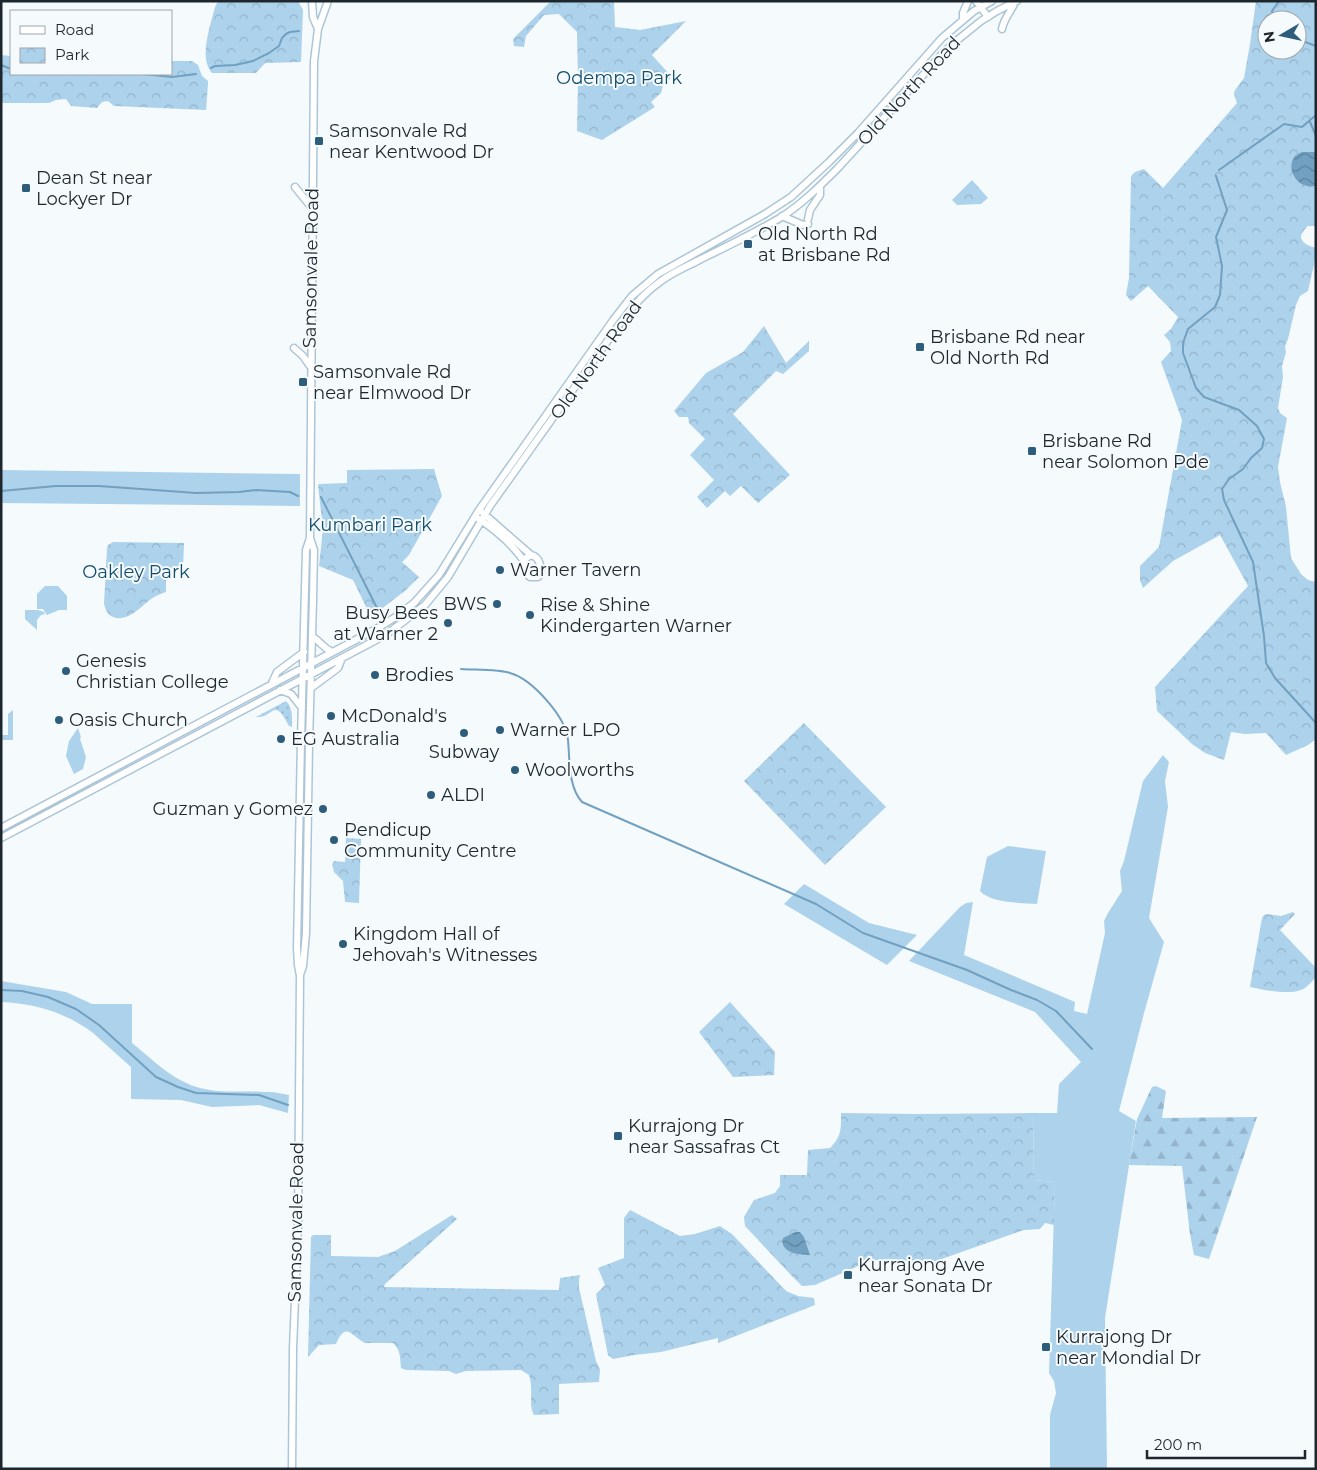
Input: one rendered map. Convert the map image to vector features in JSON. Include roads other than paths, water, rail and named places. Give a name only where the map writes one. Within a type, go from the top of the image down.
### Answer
[{"type":"main road","points":[[312,1],[313,17],[318,30]]},
{"type":"main road","name":"Samsonvale Road","points":[[300,976],[303,966],[306,933],[314,550],[310,538],[310,367],[314,61],[318,30],[328,1]]},
{"type":"main road","points":[[963,20],[963,13],[968,1]]},
{"type":"main road","points":[[976,1],[982,5],[990,16]]},
{"type":"main road","name":"Old North Road","points":[[1,828],[390,621],[414,603],[447,564],[478,510],[632,296],[648,281],[664,270],[787,200],[858,133],[932,48],[982,5],[992,1]]},
{"type":"main road","points":[[1002,28],[1004,20],[1016,2]]},
{"type":"main road","name":"Old North Road","points":[[1,838],[208,730],[391,631],[425,604],[452,570],[483,518],[636,303],[652,288],[674,273],[754,233],[801,203],[820,186],[944,52],[966,32],[1016,2]]},
{"type":"main road","points":[[782,216],[803,225],[808,222],[810,210],[820,195],[820,186]]},
{"type":"main road","points":[[295,187],[312,208]]},
{"type":"main road","points":[[294,348],[303,356],[310,367]]},
{"type":"main road","points":[[478,510],[483,518],[518,552],[524,561]]},
{"type":"main road","points":[[474,516],[483,518],[534,556],[539,561],[541,572],[538,577],[532,577],[527,574],[523,567],[524,561],[531,555]]},
{"type":"main road","name":"Samsonvale Road","points":[[292,1469],[300,976],[297,948],[306,550],[310,538]]},
{"type":"main road","points":[[312,637],[318,640],[322,647],[332,652]]},
{"type":"main road","points":[[272,683],[277,672],[304,652]]},
{"type":"main road","points":[[311,688],[338,668],[342,658]]},
{"type":"main road","points":[[280,690],[291,694],[302,708]]},
{"type":"water","points":[[1302,152],[1316,152],[1316,186],[1303,185],[1293,174],[1292,160]]},
{"type":"water","points":[[795,1232],[800,1232],[804,1237],[810,1255],[791,1252],[784,1247],[783,1238]]},
{"type":"waterway","points":[[1273,10],[1279,1]]},
{"type":"waterway","points":[[211,68],[253,61],[279,46],[286,34],[299,31]]},
{"type":"waterway","points":[[1307,43],[1316,46]]},
{"type":"waterway","points":[[1,65],[10,69]]},
{"type":"waterway","points":[[153,75],[172,77],[196,74]]},
{"type":"waterway","points":[[1219,170],[1284,124],[1302,127],[1316,115]]},
{"type":"waterway","points":[[1310,122],[1316,136]]},
{"type":"waterway","points":[[1216,176],[1227,210],[1216,237],[1222,266],[1220,295],[1215,307],[1188,329],[1183,343],[1183,353],[1196,388],[1204,397],[1239,410],[1257,426],[1264,439],[1262,448],[1243,469],[1229,479],[1222,489],[1224,500],[1253,562],[1266,663],[1275,678],[1316,723]]},
{"type":"waterway","points":[[1,491],[56,486],[99,486],[196,493],[256,490],[290,492],[298,496]]},
{"type":"waterway","points":[[321,497],[377,608]]},
{"type":"waterway","points":[[461,669],[493,670],[510,673],[528,683],[546,700],[555,710],[566,731],[572,781],[577,796],[582,802],[816,904],[863,933],[967,970],[1037,1000],[1056,1011],[1092,1049]]},
{"type":"waterway","points":[[1,990],[22,991],[48,997],[76,1009],[99,1025],[156,1077],[178,1087],[196,1093],[259,1095],[288,1105]]},
{"type":"place","name":"Samsonvale Rd near Kentwood Dr","points":[[319,141]]},
{"type":"place","name":"Dean St near Lockyer Dr","points":[[26,188]]},
{"type":"place","name":"Old North Rd at Brisbane Rd","points":[[748,244]]},
{"type":"place","name":"Brisbane Rd near Old North Rd","points":[[920,347]]},
{"type":"place","name":"Samsonvale Rd near Elmwood Dr","points":[[303,382]]},
{"type":"place","name":"Brisbane Rd near Solomon Pde","points":[[1032,451]]},
{"type":"place","name":"Warner Tavern","points":[[500,570]]},
{"type":"place","name":"BWS","points":[[497,604]]},
{"type":"place","name":"Rise & Shine Kindergarten Warner","points":[[530,615]]},
{"type":"place","name":"Busy Bees at Warner 2","points":[[448,623]]},
{"type":"place","name":"Genesis Christian College","points":[[66,671]]},
{"type":"place","name":"Brodies","points":[[375,675]]},
{"type":"place","name":"McDonald's","points":[[331,716]]},
{"type":"place","name":"Oasis Church","points":[[59,720]]},
{"type":"place","name":"Warner LPO","points":[[500,730]]},
{"type":"place","name":"Subway","points":[[464,733]]},
{"type":"place","name":"EG Australia","points":[[281,739]]},
{"type":"place","name":"Woolworths","points":[[515,770]]},
{"type":"place","name":"ALDI","points":[[431,795]]},
{"type":"place","name":"Guzman y Gomez","points":[[323,809]]},
{"type":"place","name":"Pendicup Community Centre","points":[[334,840]]},
{"type":"place","name":"Kingdom Hall of Jehovah's Witnesses","points":[[343,944]]},
{"type":"place","name":"Kurrajong Dr near Sassafras Ct","points":[[618,1136]]},
{"type":"place","name":"Kurrajong Ave near Sonata Dr","points":[[848,1275]]},
{"type":"place","name":"Kurrajong Dr near Mondial Dr","points":[[1046,1347]]},
{"type":"park label","name":"Odempa Park","points":[[619,78]]},
{"type":"park label","name":"Kumbari Park","points":[[370,525]]},
{"type":"park label","name":"Oakley Park","points":[[136,572]]}]
